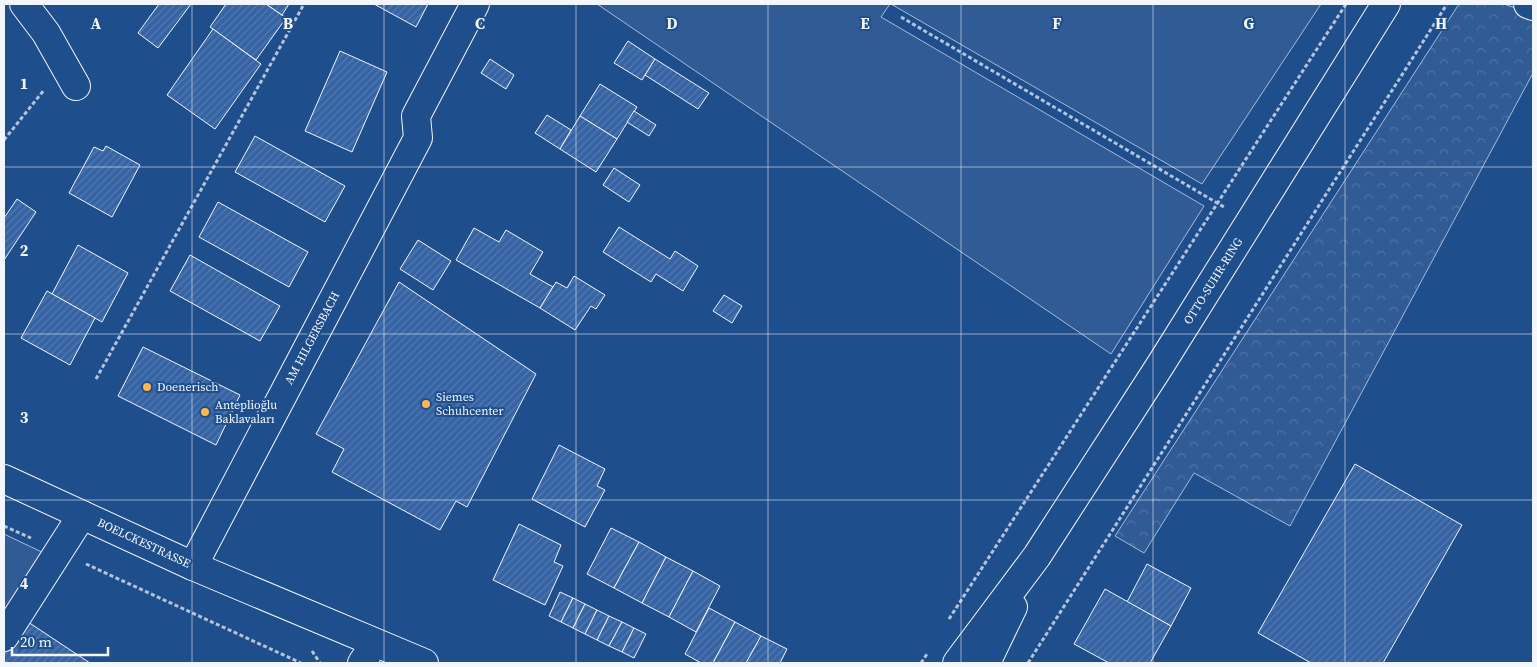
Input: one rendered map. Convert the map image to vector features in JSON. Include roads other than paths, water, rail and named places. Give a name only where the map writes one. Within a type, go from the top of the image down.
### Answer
[{"type":"street","points":[[24,4],[46,33],[70,76]]},
{"type":"street","name":"AM HILGERSBACH","points":[[193,566],[418,138],[416,116],[475,4]]},
{"type":"street","name":"OTTO-SUHR-RING","points":[[957,663],[1037,556],[1250,222],[1386,4]]},
{"type":"street","points":[[1528,4],[1533,6]]},
{"type":"street","name":"BOELCKESTRASSE","points":[[4,479],[193,566],[424,663]]},
{"type":"street","points":[[4,637],[82,515]]},
{"type":"street","name":"OTTO-SUHR-RING","points":[[986,663],[1037,556]]},
{"type":"street","name":"BOELCKESTRASSE","points":[[286,605],[368,661]]},
{"type":"place","name":"Doenerisch","points":[[147,387]]},
{"type":"place","name":"Siemes Schuhcenter","points":[[426,404]]},
{"type":"place","name":"Anteplioğlu Baklavaları","points":[[205,412]]}]
